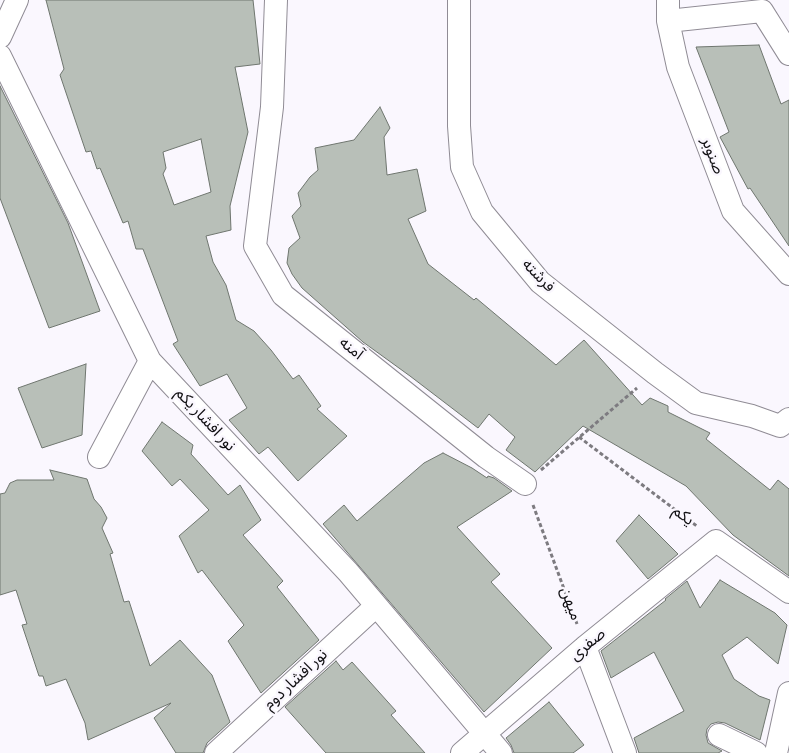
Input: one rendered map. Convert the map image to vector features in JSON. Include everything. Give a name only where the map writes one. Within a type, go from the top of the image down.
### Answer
[{"type":"street","points":[[0,37],[17,0]]},
{"type":"street","name":"آمنه","points":[[276,0],[272,107],[255,246],[283,295],[486,457],[525,484]]},
{"type":"street","name":"فرشته","points":[[459,0],[459,126],[462,167],[482,212],[540,282],[696,403],[752,416],[780,426],[789,419]]},
{"type":"street","name":"صنوبر","points":[[789,54],[762,11],[668,10],[678,67],[733,211],[789,274]]},
{"type":"street","name":"نور افشار یکم","points":[[0,56],[150,361],[341,565],[501,753]]},
{"type":"street","points":[[99,457],[150,361]]},
{"type":"street","points":[[716,541],[789,592]]},
{"type":"street","name":"صفری","points":[[462,753],[585,647],[716,541]]},
{"type":"street","name":"نور افشار دوم","points":[[216,753],[376,606]]},
{"type":"street","points":[[585,647],[625,753]]},
{"type":"street","points":[[776,753],[789,693]]},
{"type":"street","points":[[719,735],[756,753]]},
{"type":"path","points":[[525,484],[655,373]]},
{"type":"path","name":"یکم","points":[[579,437],[716,541]]},
{"type":"path","name":"میهن","points":[[525,484],[585,647]]},
{"type":"building","points":[[46,0],[253,0],[260,64],[235,67],[248,132],[230,206],[231,230],[206,236],[213,262],[226,285],[236,320],[254,331],[293,379],[299,375],[321,406],[317,409],[347,436],[298,481],[268,447],[259,454],[229,420],[247,408],[227,374],[200,386],[173,344],[178,341],[143,249],[136,249],[128,221],[123,223],[100,168],[97,169],[91,151],[86,152],[60,75],[64,69]],"holes":[[[201,139],[211,192],[174,205],[163,174],[166,168],[163,152]]]},
{"type":"building","points":[[759,45],[781,104],[789,100],[789,246],[750,188],[748,189],[720,137],[729,132],[696,47]]},
{"type":"building","points":[[0,86],[68,223],[100,311],[49,328],[0,198]]},
{"type":"building","points":[[380,107],[390,128],[384,137],[387,175],[417,169],[426,211],[408,219],[428,264],[474,300],[476,298],[556,365],[584,340],[642,405],[650,398],[668,406],[668,412],[710,433],[706,439],[770,490],[778,480],[789,489],[789,576],[733,535],[686,486],[583,426],[535,472],[506,450],[515,437],[489,414],[478,428],[363,342],[302,288],[287,263],[289,248],[300,238],[292,216],[301,206],[298,193],[318,170],[315,148],[354,140]]},
{"type":"building","points":[[86,364],[82,435],[42,448],[18,388]]},
{"type":"building","points":[[162,422],[193,445],[191,454],[228,495],[240,485],[261,520],[243,535],[283,581],[277,587],[319,640],[261,693],[228,641],[244,625],[202,570],[198,573],[179,536],[209,510],[180,479],[172,486],[142,451]]},
{"type":"building","points":[[443,453],[487,478],[488,476],[494,478],[512,491],[457,527],[500,574],[491,582],[552,648],[484,712],[323,524],[344,505],[357,521],[424,463]]},
{"type":"building","points":[[50,470],[87,479],[94,499],[107,518],[102,528],[113,553],[110,554],[124,602],[129,601],[150,666],[180,640],[212,675],[230,722],[207,743],[203,753],[176,753],[154,718],[171,703],[88,740],[85,723],[66,679],[46,686],[43,676],[39,676],[22,625],[27,624],[16,590],[0,595],[0,494],[5,493],[10,483],[17,480],[54,480]]},
{"type":"building","points":[[639,515],[678,554],[648,579],[616,541]]},
{"type":"building","points":[[720,580],[775,613],[787,625],[778,664],[747,637],[722,655],[734,679],[759,696],[770,700],[760,740],[725,723],[718,722],[711,724],[707,729],[706,735],[708,743],[722,751],[718,753],[639,753],[634,738],[684,711],[654,652],[611,678],[601,651],[687,581],[700,608]]},
{"type":"building","points":[[336,661],[343,670],[352,662],[396,711],[391,715],[425,753],[326,753],[285,707]]},
{"type":"building","points":[[549,702],[584,745],[573,753],[514,753],[506,738]]}]
